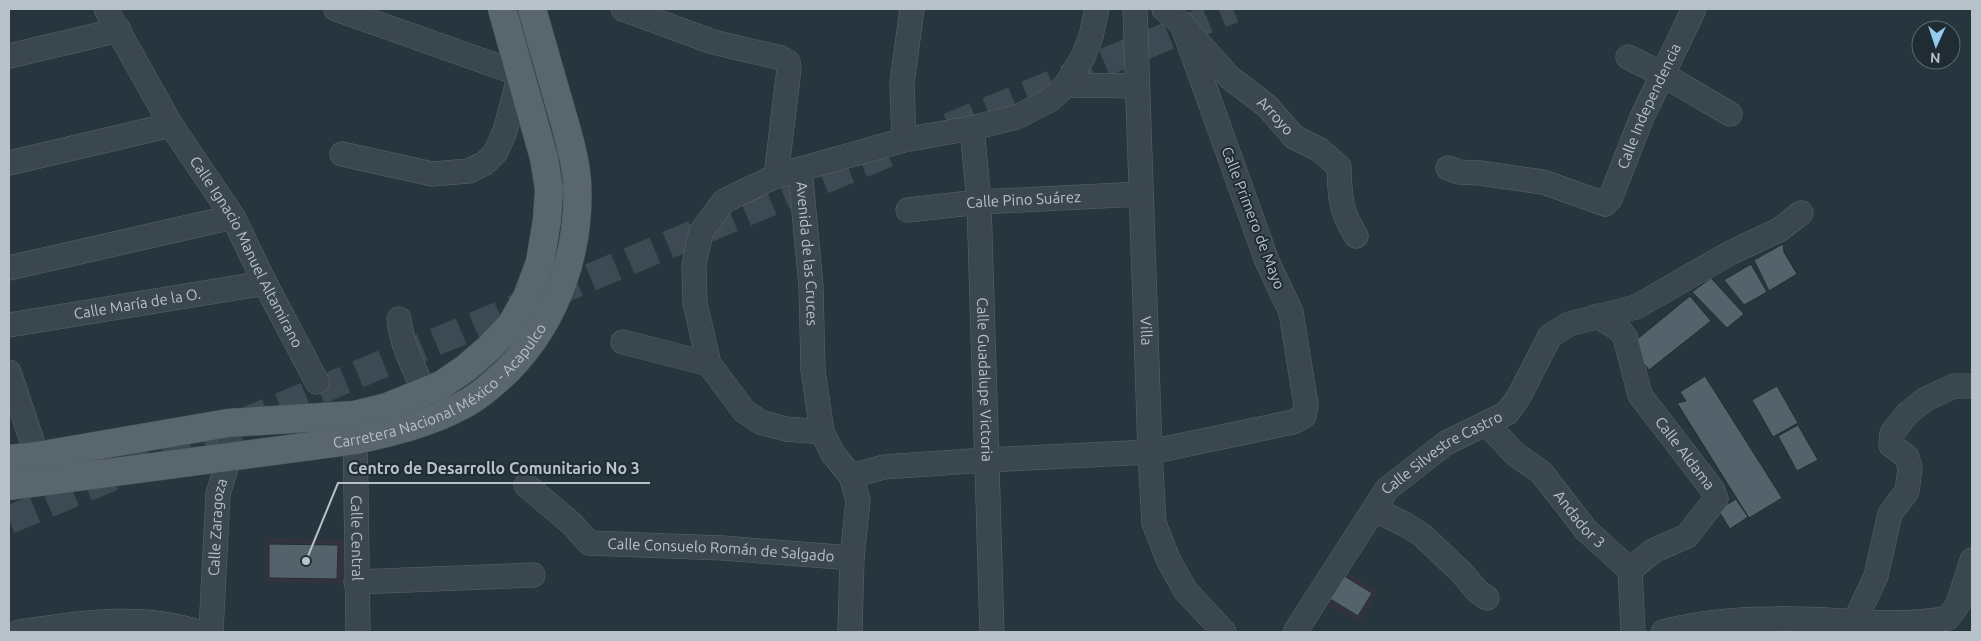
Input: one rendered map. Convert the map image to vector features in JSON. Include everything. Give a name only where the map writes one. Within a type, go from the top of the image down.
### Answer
[{"type":"main road","name":"Carretera Nacional México - Acapulco","points":[[9,459],[40,469],[230,455],[355,427],[387,407],[441,385],[466,368],[489,348],[510,325],[527,297],[540,262],[547,220],[548,189],[544,158],[502,9]]},
{"type":"main road","name":"Carretera Nacional México - Acapulco","points":[[9,486],[40,469],[228,423],[355,427],[393,432],[429,421],[465,405],[492,386],[524,353],[546,321],[562,287],[573,246],[578,212],[576,178],[566,128],[532,9]]},
{"type":"street","name":"Calle Ignacio Manuel Altamirano","points":[[106,9],[171,125],[233,217],[265,284],[317,382]]},
{"type":"street","points":[[336,9],[520,74],[505,132],[496,152],[485,162],[469,170],[432,174],[342,154]]},
{"type":"street","points":[[623,9],[713,42],[781,58],[788,62],[789,70],[776,176]]},
{"type":"street","points":[[904,140],[902,83],[912,9]]},
{"type":"street","name":"Avenida de las Cruces","points":[[850,632],[852,558],[858,500],[851,476],[833,454],[822,432],[813,370],[811,286],[800,168],[904,140],[972,128],[1017,117],[1050,100],[1066,85],[1083,57],[1097,9]]},
{"type":"street","name":"Villa","points":[[1135,9],[1154,523],[1168,559],[1185,590],[1224,632]]},
{"type":"street","name":"Arroyo","points":[[1164,9],[1182,24],[1229,77],[1267,106],[1294,137],[1320,150],[1339,167],[1340,204],[1346,220],[1356,236]]},
{"type":"street","name":"Calle Independencia","points":[[1448,168],[1459,172],[1479,172],[1543,182],[1604,204],[1610,199],[1642,117],[1694,9]]},
{"type":"street","name":"Calle Primero de Mayo","points":[[1150,452],[1294,422],[1304,416],[1306,405],[1291,312],[1266,261],[1182,24]]},
{"type":"street","points":[[9,56],[119,30]]},
{"type":"street","points":[[1628,57],[1662,74],[1730,114]]},
{"type":"street","points":[[1066,85],[1138,86]]},
{"type":"street","points":[[9,163],[171,125]]},
{"type":"street","name":"Calle Guadalupe Victoria","points":[[972,128],[979,202],[992,632]]},
{"type":"street","points":[[800,168],[776,176],[724,201],[701,232],[694,265],[696,303],[709,364],[744,411],[760,422],[786,429],[822,432]]},
{"type":"street","name":"Calle Pino Suárez","points":[[908,210],[979,202],[1141,194]]},
{"type":"street","name":"Calle Silvestre Castro","points":[[1295,632],[1387,489],[1446,443],[1507,413],[1518,398],[1550,336],[1569,324],[1636,307],[1732,252],[1779,230],[1801,213]]},
{"type":"street","points":[[9,268],[233,217]]},
{"type":"street","name":"Calle María de la O.","points":[[9,325],[265,284]]},
{"type":"street","name":"Calle Aldama","points":[[1597,316],[1619,329],[1626,337],[1640,395],[1712,489],[1716,499],[1687,536],[1653,552],[1630,570]]},
{"type":"street","points":[[399,319],[406,352],[425,392]]},
{"type":"street","points":[[622,342],[709,364]]},
{"type":"street","points":[[9,372],[40,469]]},
{"type":"street","points":[[1854,623],[1876,576],[1890,514],[1907,491],[1910,468],[1907,458],[1891,445],[1892,433],[1908,413],[1926,399],[1954,386],[1972,386]]},
{"type":"street","name":"Calle Zaragoza","points":[[211,632],[218,494],[230,455],[228,423]]},
{"type":"street","name":"Andador 3","points":[[1486,423],[1516,455],[1541,472],[1586,530],[1630,570]]},
{"type":"street","name":"Calle Central","points":[[355,427],[358,632]]},
{"type":"street","points":[[851,476],[884,467],[1150,452]]},
{"type":"street","name":"Calle Consuelo Román de Salgado","points":[[526,486],[572,524],[589,543],[723,548],[852,558]]},
{"type":"street","points":[[1374,510],[1406,525],[1422,536],[1463,574],[1477,591],[1487,598]]},
{"type":"street","points":[[1663,632],[1690,625],[1773,619],[1854,623],[1927,622],[1959,609],[1972,560]]},
{"type":"street","points":[[1630,570],[1633,632]]},
{"type":"street","points":[[356,582],[533,575]]},
{"type":"street","points":[[19,632],[83,628],[131,621],[179,626],[198,632]]},
{"type":"shaded area","points":[[265,538],[348,539],[347,583],[265,582]]},
{"type":"shaded area","points":[[1341,569],[1379,591],[1360,623],[1322,601]]},
{"type":"building","points":[[1783,244],[1784,252],[1797,274],[1769,291],[1754,260]]},
{"type":"building","points":[[1751,264],[1767,292],[1744,305],[1724,280]]},
{"type":"building","points":[[1711,278],[1744,314],[1727,328],[1692,292]]},
{"type":"building","points":[[1690,296],[1711,321],[1649,370],[1630,345]]},
{"type":"building","points":[[1705,376],[1782,498],[1749,518],[1677,403],[1686,401],[1680,392]]},
{"type":"building","points":[[1777,386],[1798,423],[1773,437],[1752,400]]},
{"type":"building","points":[[1798,425],[1818,460],[1797,471],[1778,436]]},
{"type":"building","points":[[1736,499],[1748,517],[1730,529],[1718,510]]},
{"type":"building","points":[[269,544],[338,545],[337,579],[269,578]]},
{"type":"building","points":[[1341,574],[1372,593],[1358,616],[1327,597]]},
{"type":"tunnel","points":[[949,127],[1233,9]]},
{"type":"tunnel","points":[[9,520],[893,151]]},
{"type":"place","name":"Centro de Desarrollo Comunitario No 3","points":[[306,561]]}]
